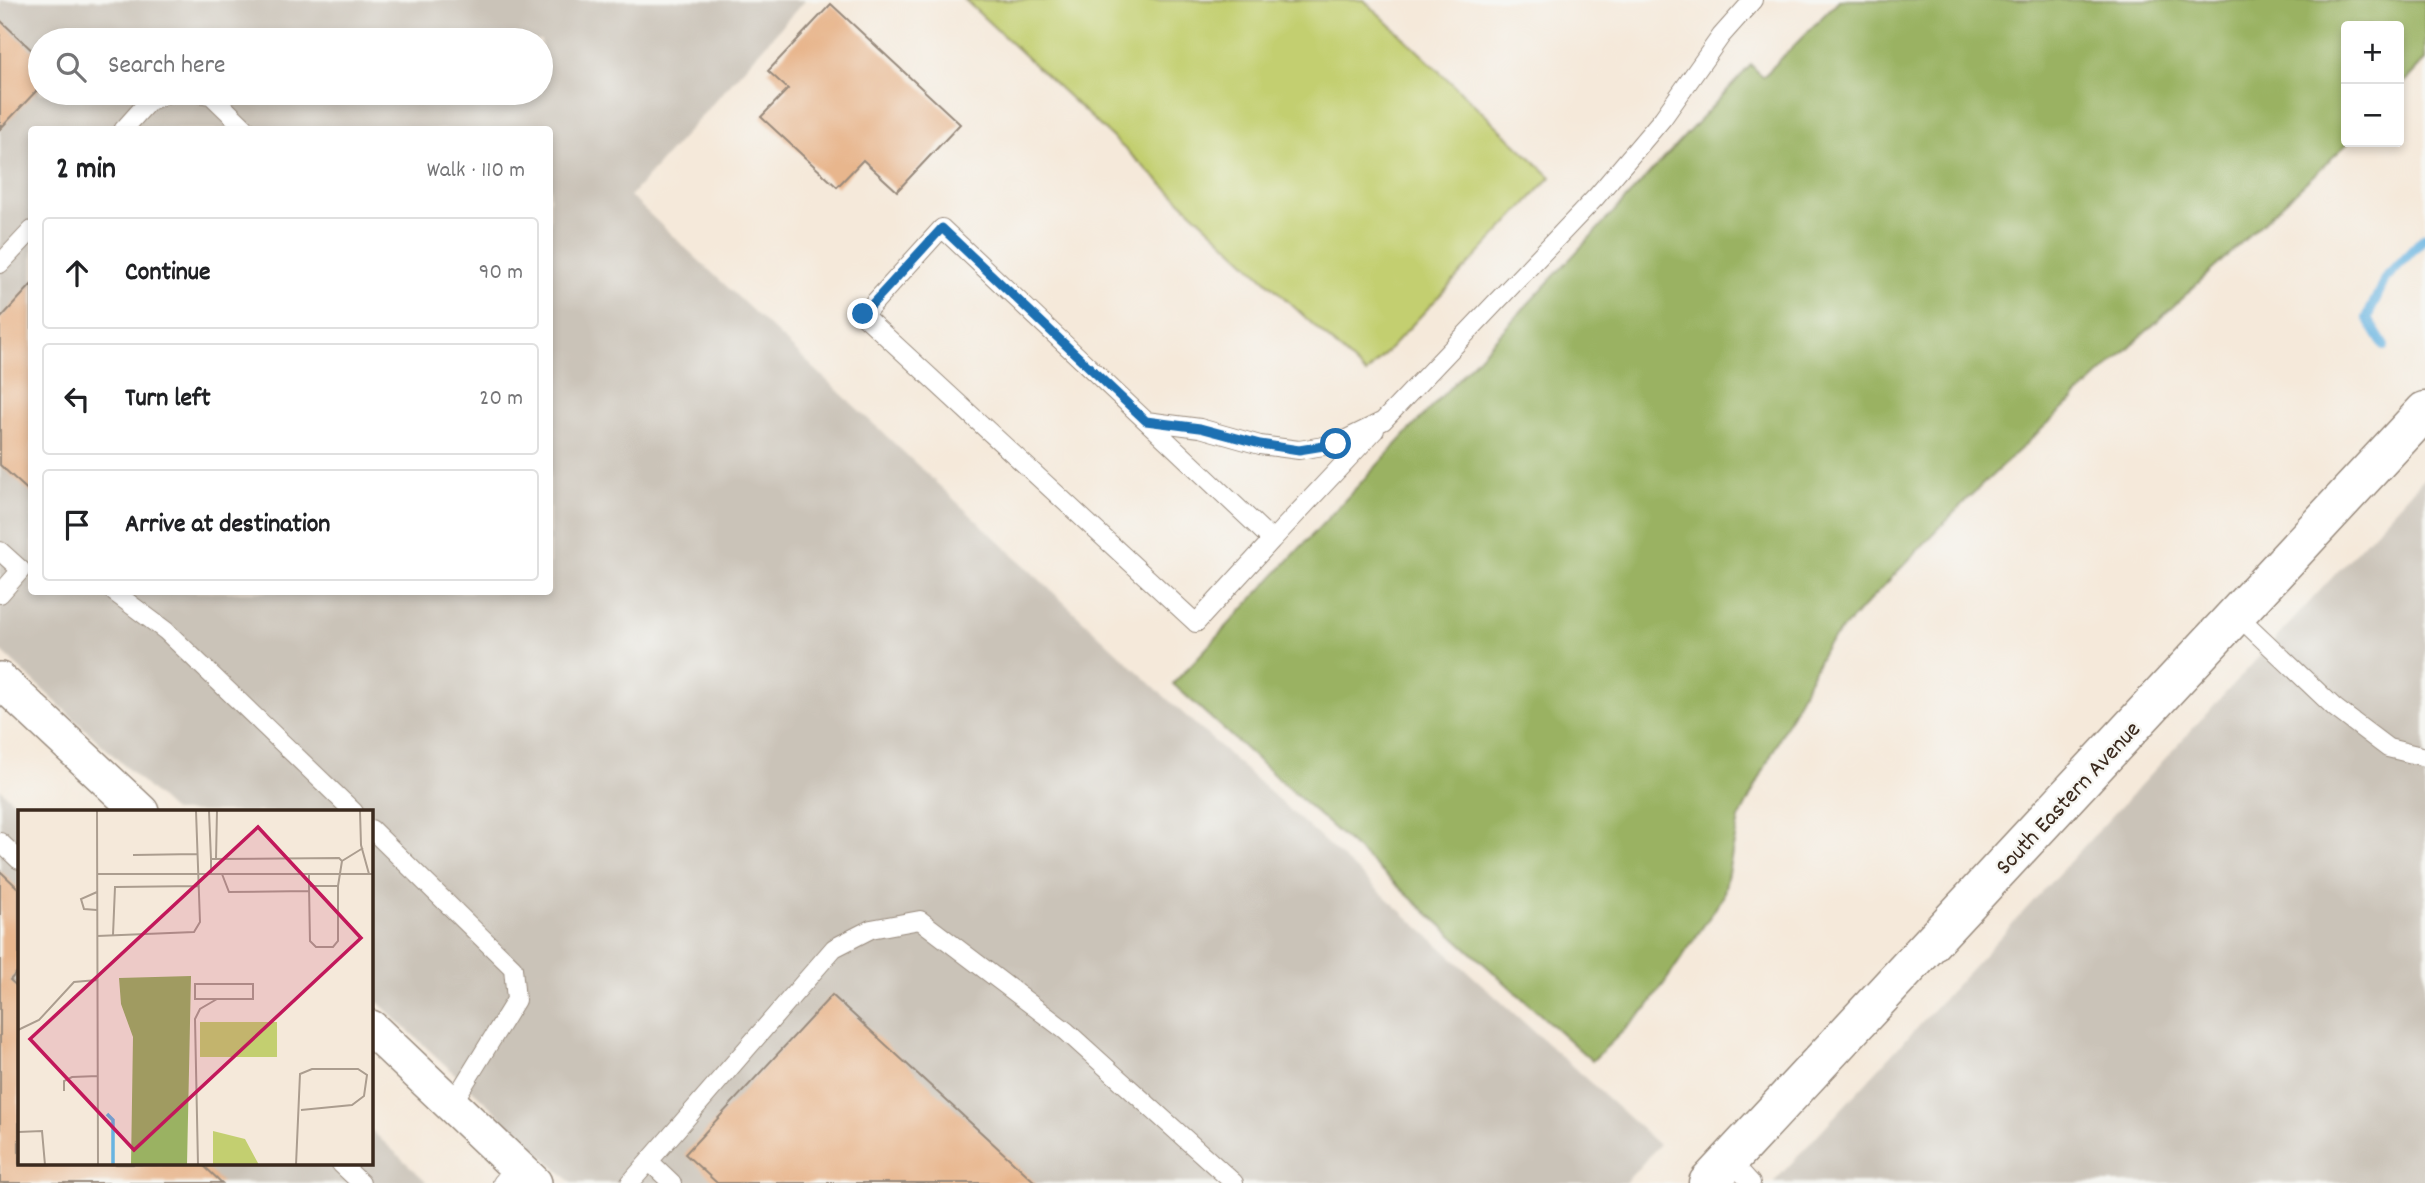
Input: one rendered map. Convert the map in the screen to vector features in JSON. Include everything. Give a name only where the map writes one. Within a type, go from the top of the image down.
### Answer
[{"type":"main road","name":"South Eastern Avenue","points":[[1730,1175],[2236,614],[2425,411]]},
{"type":"street","points":[[2,685],[139,810]]},
{"type":"street","points":[[373,1030],[452,1104],[517,1178]]},
{"type":"lane","points":[[1272,540],[942,228],[863,314],[1196,623],[1596,197],[1663,118],[1721,36],[1754,0]]},
{"type":"lane","points":[[127,126],[145,105]]},
{"type":"lane","points":[[221,105],[243,126]]},
{"type":"lane","points":[[0,264],[28,234]]},
{"type":"lane","points":[[1146,421],[1200,428],[1260,444],[1299,450],[1336,444],[1383,421]]},
{"type":"lane","points":[[0,551],[26,565],[0,594]]},
{"type":"lane","points":[[118,595],[166,631],[352,810]]},
{"type":"lane","points":[[2236,614],[2335,708],[2388,748],[2425,757]]},
{"type":"lane","points":[[373,831],[513,968],[516,1000],[452,1104]]},
{"type":"lane","points":[[0,842],[18,859]]},
{"type":"lane","points":[[630,1183],[834,948],[871,929],[920,920],[1066,1031],[1234,1183]]},
{"type":"lane","points":[[649,1161],[673,1183]]},
{"type":"lane","points":[[343,1166],[361,1183]]},
{"type":"shaded area","points":[[0,0],[805,0],[630,196],[1164,696],[1659,1145],[1625,1183],[572,1183],[373,998],[373,810],[172,810],[0,650]]},
{"type":"shaded area","points":[[2425,477],[2425,1183],[1773,1183]]},
{"type":"shaded area","points":[[0,789],[23,810],[18,810],[18,1166],[373,1166],[373,1132],[428,1183],[0,1183]]},
{"type":"green space","points":[[965,0],[1364,0],[1551,177],[1366,374]]},
{"type":"green space","points":[[1839,0],[2425,0],[2425,60],[2404,83],[2404,21],[2341,21],[2341,147],[2344,147],[1968,498],[1826,646],[1739,819],[1723,897],[1648,1007],[1592,1061],[1173,684],[1751,65],[1763,77]]},
{"type":"building","points":[[831,4],[960,124],[897,191],[863,160],[837,187],[761,117],[788,89],[768,71]]},
{"type":"building","points":[[0,20],[28,47],[28,100],[0,129]]},
{"type":"building","points":[[28,288],[28,490],[0,465],[0,319]]},
{"type":"building","points":[[0,871],[18,888],[18,971],[10,980],[18,987],[18,1166],[204,1166],[222,1183],[0,1183]]},
{"type":"building","points":[[832,995],[1036,1183],[717,1183],[685,1154]]},
{"type":"waterway","points":[[2384,346],[2367,318],[2385,279],[2425,237]]},
{"type":"route","points":[[863,314],[942,228],[1146,421],[1200,428],[1260,444],[1299,450],[1336,444]]}]
